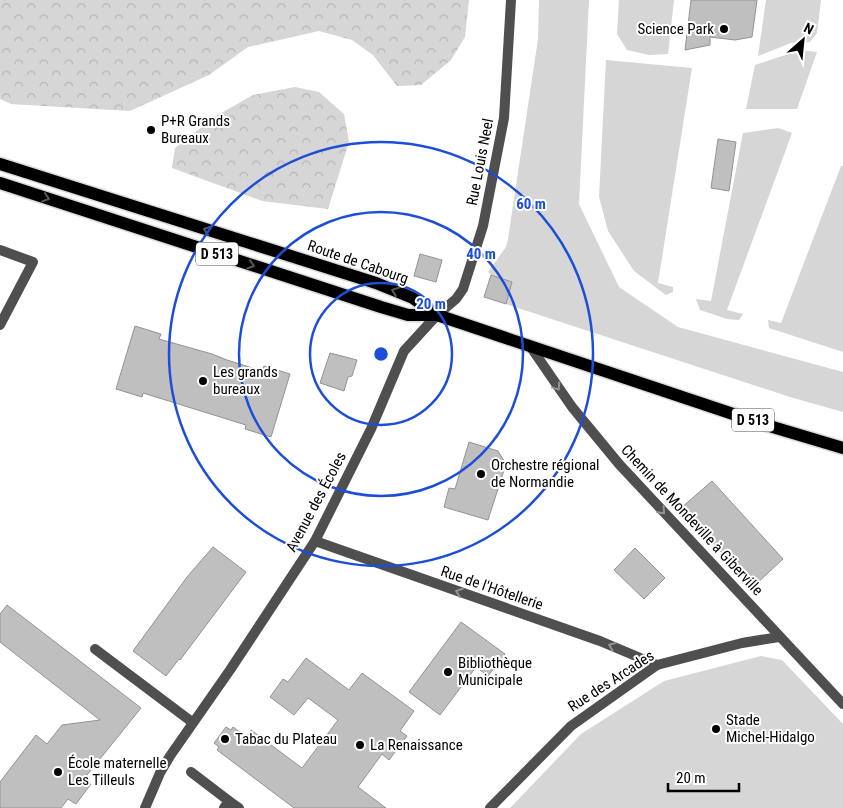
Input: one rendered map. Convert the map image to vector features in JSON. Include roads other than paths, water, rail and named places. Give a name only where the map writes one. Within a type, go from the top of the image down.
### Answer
[{"type":"main road","name":"Route de Cabourg","points":[[0,164],[376,283],[412,298],[437,315]]},
{"type":"main road","name":"D 513","points":[[0,183],[380,307],[408,315],[437,315],[748,419],[843,448]]},
{"type":"street","name":"Rue Louis Neel","points":[[437,315],[456,299],[463,289],[483,226],[504,118],[511,0]]},
{"type":"street","points":[[0,250],[33,262],[0,325]]},
{"type":"street","name":"Avenue des Écoles","points":[[145,808],[160,773],[192,722],[230,670],[315,541],[371,429],[404,352],[437,315]]},
{"type":"street","name":"Chemin de Mondeville à Giberville","points":[[530,346],[572,407],[618,464],[843,704]]},
{"type":"street","name":"Rue de l'Hôtellerie","points":[[315,541],[600,641],[657,665]]},
{"type":"street","name":"Rue des Arcades","points":[[490,808],[571,726],[657,665],[742,643],[780,637]]},
{"type":"street","points":[[96,649],[192,722]]},
{"type":"street","points":[[191,772],[227,804],[239,808]]},
{"type":"place","name":"Science Park","points":[[724,29]]},
{"type":"place","name":"P+R Grands Bureaux","points":[[151,130]]},
{"type":"place","name":"Les grands bureaux","points":[[203,381]]},
{"type":"place","name":"Orchestre régional de Normandie","points":[[481,474]]},
{"type":"place","name":"Bibliothèque Municipale","points":[[448,672]]},
{"type":"place","name":"Stade Michel-Hidalgo","points":[[716,729]]},
{"type":"place","name":"Tabac du Plateau","points":[[225,739]]},
{"type":"place","name":"La Renaissance","points":[[360,745]]},
{"type":"place","name":"École maternelle Les Tilleuls","points":[[58,772]]}]
